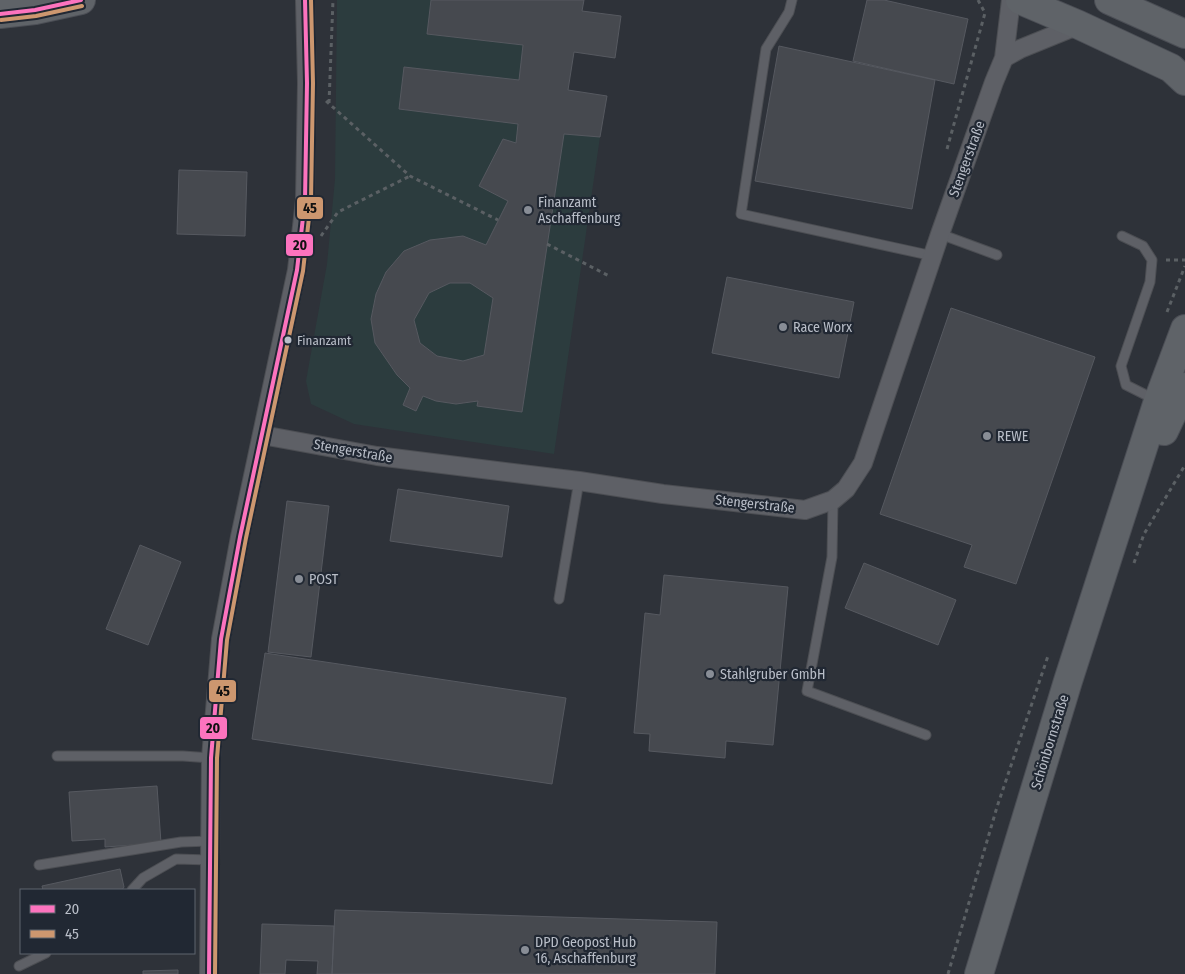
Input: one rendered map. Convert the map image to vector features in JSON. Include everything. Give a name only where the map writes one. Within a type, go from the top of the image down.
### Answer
[{"type":"main road","points":[[0,14],[35,10],[81,0]]},
{"type":"main road","points":[[1020,0],[1079,25],[1178,74]]},
{"type":"main road","points":[[1109,0],[1185,34]]},
{"type":"main road","name":"Schönbornstraße","points":[[979,974],[1068,681],[1158,401],[1185,329]]},
{"type":"main road","name":"Schönbornstraße","points":[[1123,510],[1185,387]]},
{"type":"street","points":[[209,974],[210,758],[221,639],[240,537],[297,270],[305,200],[305,0]]},
{"type":"street","name":"Stengerstraße","points":[[262,434],[377,456],[579,481],[663,494],[805,510],[833,500],[846,489],[863,463],[940,234],[1004,58],[1011,0]]},
{"type":"street","points":[[1004,58],[1020,49],[1079,25]]},
{"type":"lane","points":[[792,0],[789,12],[766,49],[740,214],[933,256]]},
{"type":"lane","points":[[940,234],[997,256]]},
{"type":"lane","points":[[1122,236],[1143,246],[1152,260],[1150,282],[1121,366],[1126,386],[1158,401]]},
{"type":"lane","points":[[559,598],[579,481]]},
{"type":"lane","points":[[833,500],[832,557],[807,690],[926,735]]},
{"type":"lane","points":[[57,756],[184,756],[210,758]]},
{"type":"lane","points":[[39,865],[181,842],[211,841]]},
{"type":"lane","points":[[133,889],[143,878],[176,859],[210,860]]},
{"type":"lane","points":[[18,966],[44,954]]},
{"type":"path","points":[[329,103],[334,0]]},
{"type":"path","points":[[945,157],[985,13],[978,0]]},
{"type":"path","points":[[306,83],[410,176],[498,220]]},
{"type":"path","points":[[297,270],[338,212],[410,176]]},
{"type":"path","points":[[547,244],[609,276]]},
{"type":"path","points":[[1132,570],[1144,534],[1185,465]]},
{"type":"path","points":[[948,974],[997,807]]},
{"type":"shaded area","points":[[337,0],[431,0],[427,34],[523,45],[519,80],[404,67],[399,109],[518,124],[516,143],[503,139],[479,186],[508,201],[486,245],[430,240],[404,251],[386,272],[376,294],[371,319],[375,343],[397,375],[410,388],[403,405],[416,411],[423,396],[451,403],[478,401],[478,406],[522,412],[564,134],[600,137],[554,454],[354,424],[311,404],[306,381],[327,264],[335,179]]},
{"type":"shaded area","points":[[450,283],[470,283],[493,298],[484,355],[463,361],[437,356],[420,343],[414,320],[429,293]]},
{"type":"building","name":"Finanzamt Aschaffenburg","points":[[431,0],[584,0],[582,11],[621,16],[615,58],[574,52],[568,90],[607,96],[600,137],[564,134],[522,412],[477,406],[478,401],[456,404],[436,401],[423,396],[416,411],[403,405],[410,388],[397,375],[375,343],[371,319],[376,294],[386,272],[404,251],[430,240],[463,236],[486,245],[508,201],[479,186],[503,139],[516,143],[518,124],[399,109],[404,67],[519,80],[523,45],[427,34]],"holes":[[[450,283],[470,283],[493,298],[484,355],[463,361],[437,356],[420,343],[414,320],[429,293]]]},
{"type":"building","points":[[867,0],[884,0],[968,19],[954,84],[853,61]]},
{"type":"building","points":[[779,46],[935,80],[912,209],[755,181]]},
{"type":"building","points":[[179,170],[247,172],[245,236],[177,234]]},
{"type":"building","name":"Race Worx","points":[[727,277],[854,302],[839,378],[712,353]]},
{"type":"building","name":"REWE","points":[[951,308],[1095,357],[1016,584],[964,567],[972,545],[880,514]]},
{"type":"building","points":[[398,489],[509,506],[502,557],[390,541]]},
{"type":"building","name":"POST","points":[[287,501],[329,506],[311,657],[268,652]]},
{"type":"building","points":[[140,545],[181,562],[148,645],[106,629]]},
{"type":"building","points":[[864,563],[956,600],[938,645],[845,608]]},
{"type":"building","name":"Stahlgruber GmbH","points":[[664,575],[788,587],[773,745],[726,741],[725,758],[649,751],[650,734],[634,733],[645,613],[660,615]]},
{"type":"building","points":[[265,653],[566,698],[552,784],[252,739]]},
{"type":"building","points":[[157,786],[161,843],[105,847],[105,839],[72,841],[69,792]]},
{"type":"building","points":[[120,869],[124,887],[123,889],[43,889],[42,886]]},
{"type":"building","name":"DPD Geopost Hub 16, Aschaffenburg","points":[[335,910],[717,922],[715,974],[332,974]]},
{"type":"building","points":[[262,924],[334,926],[332,974],[317,974],[318,961],[286,960],[285,974],[260,974]]},
{"type":"building","points":[[178,970],[178,974],[143,974],[143,971]]},
{"type":"transit line","name":"20","points":[[0,14],[35,10],[81,0]]},
{"type":"transit line","name":"20","points":[[209,974],[211,758],[221,639],[240,537],[297,270],[305,200],[307,83],[305,0]]},
{"type":"transit line","name":"45","points":[[215,974],[217,758],[227,640],[246,538],[303,271],[311,200],[313,83],[311,0]]},
{"type":"transit line","name":"45","points":[[1,20],[36,16],[82,6]]},
{"type":"place","name":"Finanzamt Aschaffenburg","points":[[528,210]]},
{"type":"place","name":"Race Worx","points":[[783,327]]},
{"type":"place","name":"Finanzamt","points":[[288,340]]},
{"type":"place","name":"REWE","points":[[987,436]]},
{"type":"place","name":"POST","points":[[299,579]]},
{"type":"place","name":"Stahlgruber GmbH","points":[[710,674]]},
{"type":"place","name":"DPD Geopost Hub 16, Aschaffenburg","points":[[525,950]]}]
